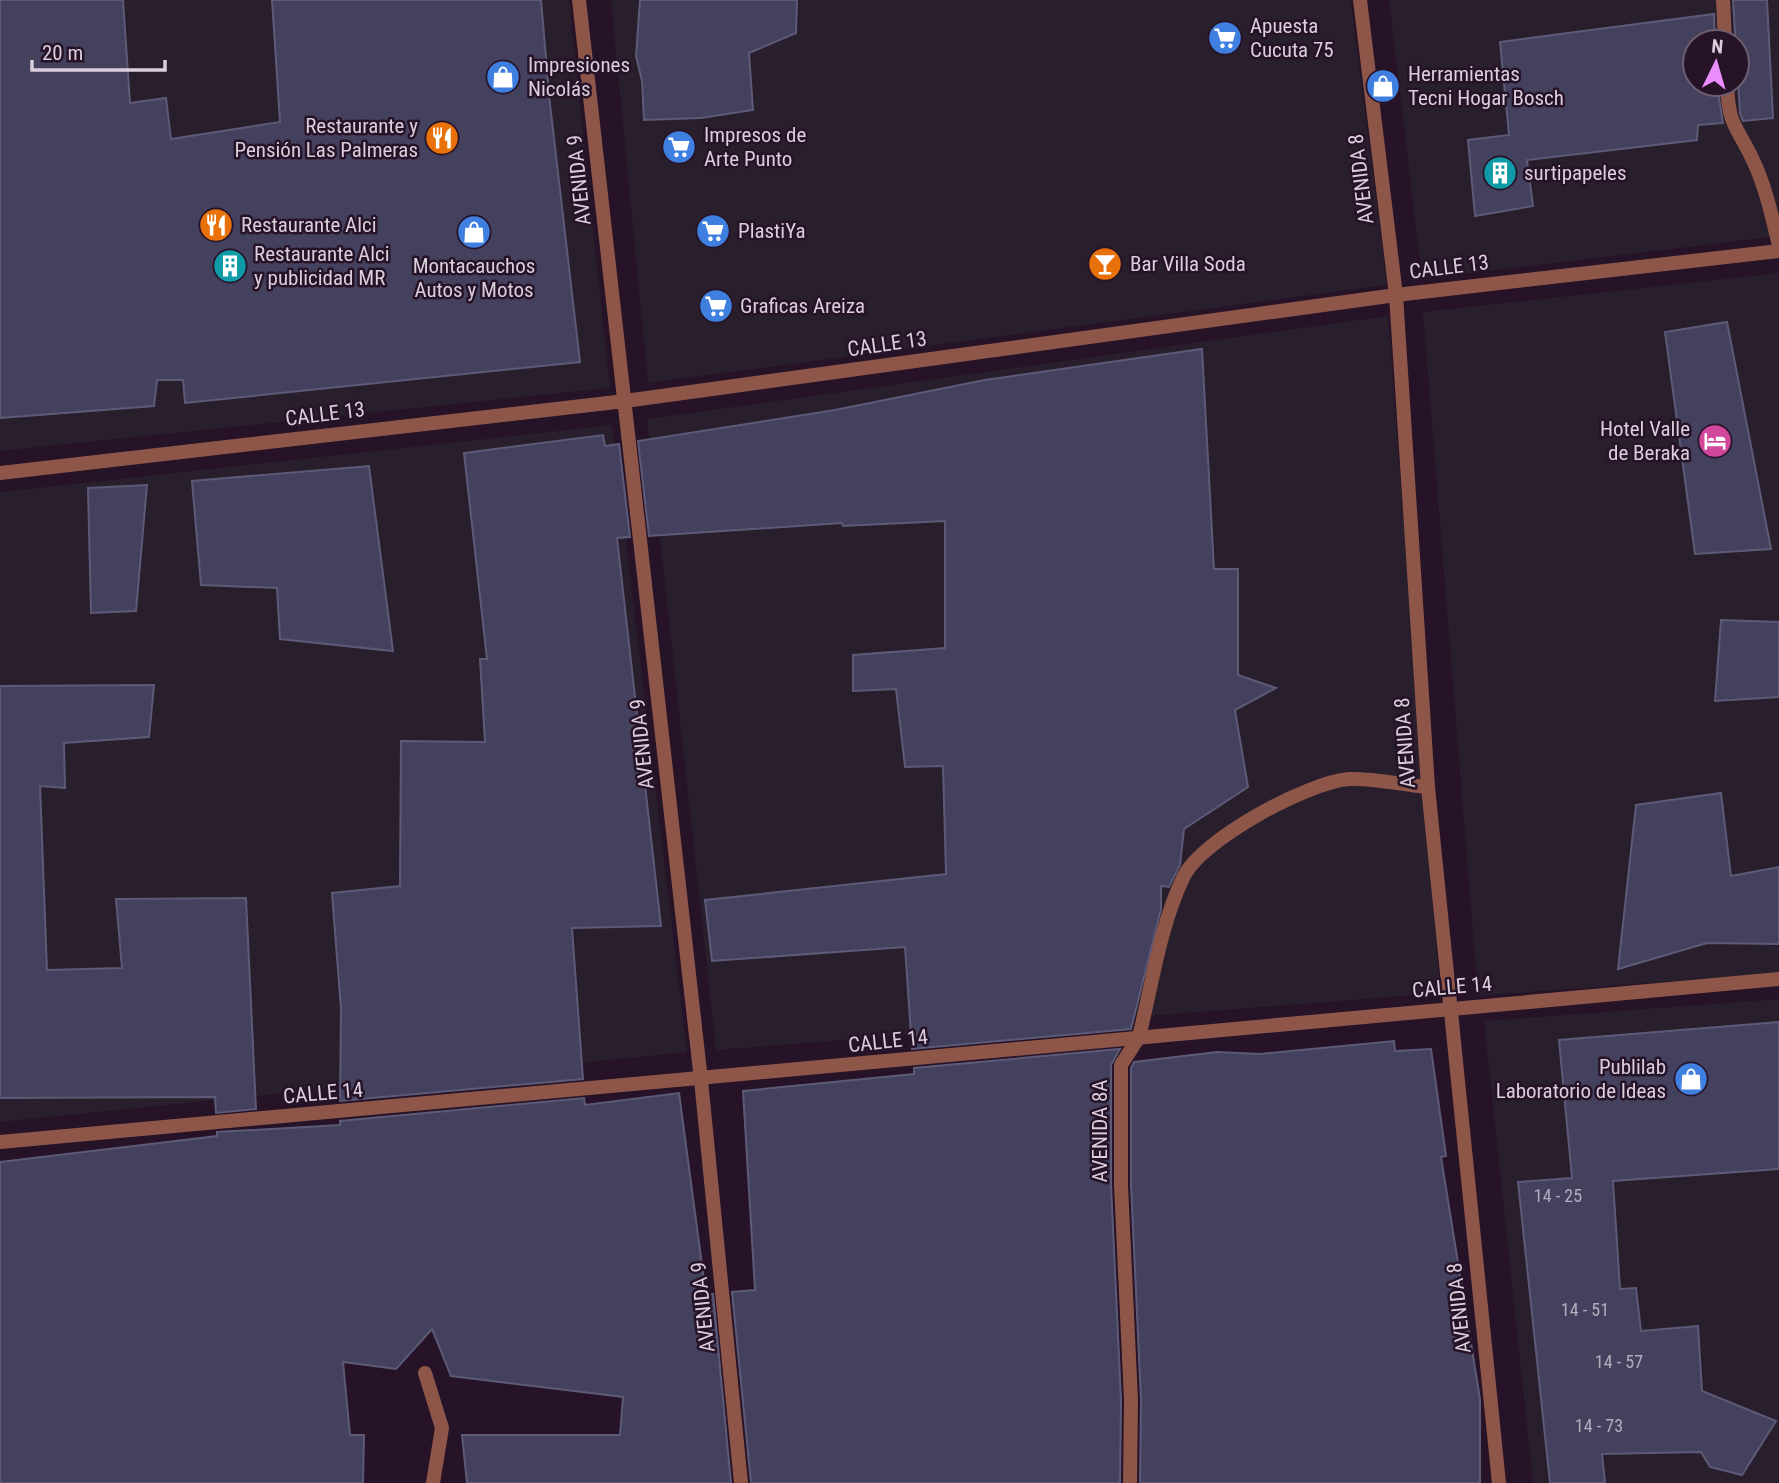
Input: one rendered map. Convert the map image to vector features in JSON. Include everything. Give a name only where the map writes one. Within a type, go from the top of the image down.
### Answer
[{"type":"street","name":"AVENIDA 9","points":[[579,0],[701,1080],[741,1483]]},
{"type":"street","name":"AVENIDA 8","points":[[1360,0],[1396,295],[1428,787],[1499,1483]]},
{"type":"street","points":[[1723,0],[1724,28]]},
{"type":"street","points":[[1729,98],[1732,127],[1751,156],[1772,212],[1779,248]]},
{"type":"street","name":"CALLE 13","points":[[0,473],[625,401],[1396,295],[1779,248]]},
{"type":"street","name":"AVENIDA 8A","points":[[1130,1483],[1130,1400],[1121,1185],[1121,1065],[1139,1037],[1168,923],[1183,877],[1198,855],[1284,799],[1348,779],[1428,787]]},
{"type":"street","name":"CALLE 14","points":[[0,1142],[701,1080],[1779,979]]},
{"type":"street","points":[[425,1373],[442,1428],[433,1483]]},
{"type":"shaded area","points":[[0,0],[569,0],[610,388],[0,451]]},
{"type":"shaded area","points":[[611,0],[1351,0],[1387,285],[648,383]]},
{"type":"shaded area","points":[[1389,0],[1779,0],[1779,236],[1422,279]]},
{"type":"shaded area","points":[[1779,273],[1779,973],[1478,996],[1423,312]]},
{"type":"shaded area","points":[[1388,316],[1440,993],[716,1050],[647,419]]},
{"type":"shaded area","points":[[612,425],[687,1052],[0,1122],[0,492]]},
{"type":"shaded area","points":[[1779,999],[1779,1483],[1533,1483],[1484,1021]]},
{"type":"building","points":[[0,0],[123,0],[130,103],[166,98],[171,139],[280,122],[272,0],[541,0],[550,104],[580,362],[185,403],[183,380],[157,380],[154,406],[0,418]]},
{"type":"building","points":[[640,0],[797,0],[796,33],[749,53],[753,110],[701,118],[644,120],[642,81],[636,56]]},
{"type":"building","points":[[1733,0],[1767,0],[1773,118],[1743,121],[1739,98],[1751,98],[1751,28],[1735,28]]},
{"type":"building","points":[[1714,14],[1714,28],[1681,28],[1681,98],[1719,98],[1723,123],[1698,125],[1697,140],[1527,160],[1533,206],[1475,216],[1468,140],[1509,135],[1500,42]]},
{"type":"building","name":"Hotel Valle de Beraka","points":[[1727,322],[1771,549],[1695,554],[1665,332]]},
{"type":"building","points":[[1202,349],[1214,569],[1238,569],[1238,675],[1276,688],[1235,710],[1248,787],[1184,829],[1180,865],[1169,887],[1161,886],[1161,909],[1131,1029],[912,1049],[905,947],[712,961],[705,900],[946,874],[943,766],[905,767],[896,689],[853,691],[853,655],[945,648],[945,521],[843,526],[842,523],[649,536],[638,441],[835,410],[985,380]]},
{"type":"building","points":[[603,435],[605,446],[619,444],[630,537],[617,538],[661,926],[572,928],[583,1079],[340,1101],[341,1009],[332,893],[400,886],[401,741],[485,742],[480,659],[487,659],[464,453]]},
{"type":"building","points":[[369,466],[393,651],[280,639],[277,588],[201,585],[192,481]]},
{"type":"building","points":[[147,485],[136,611],[91,613],[88,488]]},
{"type":"building","points":[[1721,620],[1779,622],[1779,697],[1715,701]]},
{"type":"building","points":[[154,685],[149,737],[64,743],[65,788],[40,786],[47,970],[122,968],[116,899],[246,898],[256,1109],[216,1113],[215,1097],[0,1098],[0,686]]},
{"type":"building","points":[[1721,793],[1731,876],[1779,867],[1779,944],[1707,943],[1618,969],[1636,805]]},
{"type":"building","points":[[1779,1022],[1779,1169],[1613,1181],[1620,1289],[1636,1288],[1641,1331],[1698,1326],[1702,1391],[1776,1421],[1742,1475],[1710,1467],[1701,1452],[1602,1454],[1605,1483],[1550,1483],[1518,1182],[1572,1178],[1559,1040]]},
{"type":"building","points":[[1394,1041],[1395,1051],[1431,1049],[1446,1156],[1441,1157],[1480,1399],[1480,1483],[1140,1483],[1141,1400],[1131,1185],[1131,1068],[1134,1062],[1217,1052],[1260,1054]]},
{"type":"building","points":[[1120,1049],[1111,1065],[1111,1185],[1121,1400],[1120,1483],[751,1483],[732,1292],[755,1290],[743,1091],[914,1074],[914,1068]]},
{"type":"building","points":[[679,1093],[706,1295],[713,1294],[731,1483],[467,1483],[462,1435],[620,1435],[623,1397],[451,1376],[432,1329],[396,1369],[343,1362],[350,1435],[364,1435],[363,1483],[0,1483],[0,1162],[217,1136],[217,1132],[340,1125],[340,1121],[584,1098],[585,1105]]},
{"type":"place","name":"Apuesta Cucuta 75","points":[[1225,38]]},
{"type":"place","name":"Impresiones Nicolás","points":[[503,77]]},
{"type":"place","name":"Herramientas Tecni Hogar Bosch","points":[[1383,86]]},
{"type":"place","name":"Restaurante y Pensión Las Palmeras","points":[[442,138]]},
{"type":"place","name":"Impresos de Arte Punto","points":[[679,147]]},
{"type":"place","name":"surtipapeles","points":[[1500,173]]},
{"type":"place","name":"Restaurante Alci","points":[[216,225]]},
{"type":"place","name":"PlastiYa","points":[[713,231]]},
{"type":"place","name":"Montacauchos Autos y Motos","points":[[474,232]]},
{"type":"place","name":"Bar Villa Soda","points":[[1105,264]]},
{"type":"place","name":"Restaurante Alci y publicidad MR","points":[[230,266]]},
{"type":"place","name":"Graficas Areiza","points":[[716,306]]},
{"type":"place","name":"Hotel Valle de Beraka","points":[[1715,441]]},
{"type":"place","name":"Publilab Laboratorio de Ideas","points":[[1691,1079]]}]
